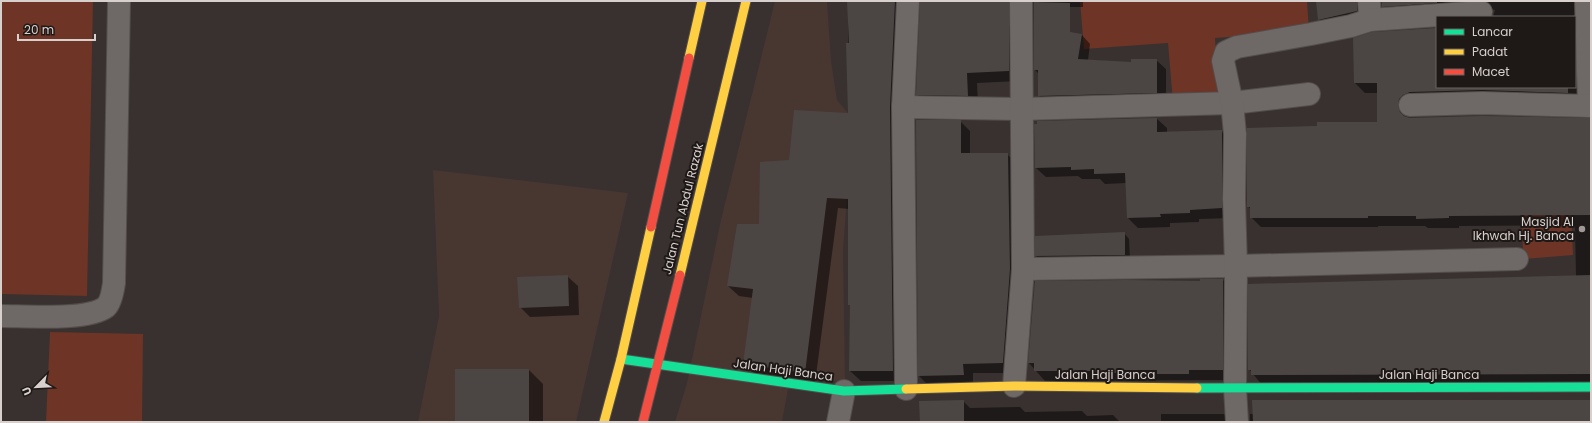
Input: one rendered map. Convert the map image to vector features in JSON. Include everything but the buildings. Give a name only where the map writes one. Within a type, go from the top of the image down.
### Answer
[{"type":"street","points":[[1,316],[72,316],[92,313],[106,306],[111,297],[114,284],[119,1]]},
{"type":"street","points":[[604,422],[621,359],[702,1]]},
{"type":"street","name":"Jalan Tun Abdul Razak","points":[[643,422],[746,1]]},
{"type":"street","points":[[906,389],[903,106],[908,1]]},
{"type":"street","points":[[1014,386],[1023,269],[1021,1]]},
{"type":"street","points":[[1410,105],[1482,95],[1590,106],[1586,1]]},
{"type":"street","points":[[1237,422],[1235,388],[1235,134],[1232,103],[1223,61],[1226,52],[1237,47],[1351,26],[1369,10],[1481,10]]},
{"type":"street","points":[[903,106],[1022,109],[1232,103],[1309,94]]},
{"type":"street","points":[[1023,269],[1236,266],[1517,259]]},
{"type":"street","name":"Jalan Haji Banca","points":[[621,359],[844,391],[1014,386],[1235,388],[1591,387]]},
{"type":"street","points":[[838,422],[844,391]]},
{"type":"shaded area","points":[[1,1],[93,1],[87,296],[1,294]]},
{"type":"shaded area","points":[[775,1],[827,1],[831,61],[837,100],[853,119],[843,250],[845,382],[790,378],[782,422],[675,422],[687,383],[721,220]]},
{"type":"shaded area","points":[[1080,1],[1307,1],[1309,31],[1215,38],[1219,98],[1173,102],[1168,43],[1084,49]]},
{"type":"shaded area","points":[[433,170],[628,193],[576,422],[418,422],[439,316]]},
{"type":"shaded area","points":[[1571,211],[1573,255],[1523,259],[1522,212]]},
{"type":"shaded area","points":[[50,332],[143,334],[142,422],[46,422]]},
{"type":"traffic: fast","points":[[621,359],[844,391],[906,389]]},
{"type":"traffic: fast","points":[[1197,388],[1591,387]]},
{"type":"traffic: slow","points":[[689,58],[702,1]]},
{"type":"traffic: slow","points":[[680,275],[746,1]]},
{"type":"traffic: slow","points":[[604,422],[621,359],[651,227]]},
{"type":"traffic: slow","points":[[906,389],[1014,386],[1197,388]]},
{"type":"traffic: jam","points":[[651,227],[689,58]]},
{"type":"traffic: jam","points":[[643,422],[680,275]]},
{"type":"place","name":"Masjid Al Ikhwah Hj. Banca","points":[[1582,229]]}]
